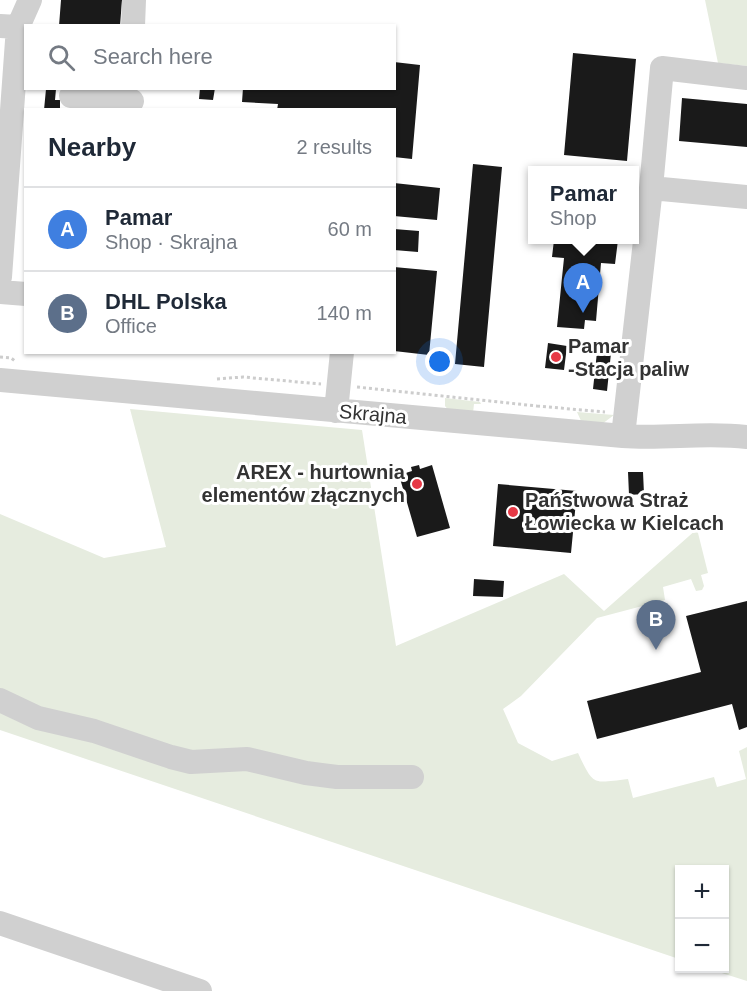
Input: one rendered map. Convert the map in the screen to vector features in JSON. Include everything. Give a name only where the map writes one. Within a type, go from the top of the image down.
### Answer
[{"type":"street","points":[[0,277],[9,26],[30,0]]},
{"type":"street","points":[[133,24],[134,0]]},
{"type":"street","points":[[623,436],[662,68],[747,78]]},
{"type":"street","points":[[71,96],[132,100]]},
{"type":"street","points":[[651,188],[747,196]]},
{"type":"street","points":[[0,292],[24,294]]},
{"type":"street","points":[[336,411],[342,354]]},
{"type":"street","name":"Skrajna","points":[[0,380],[646,438],[707,434],[747,437]]},
{"type":"street","points":[[0,700],[38,718],[94,731],[191,762],[247,759],[306,773],[337,777],[412,777]]},
{"type":"street","points":[[0,923],[200,991]]},
{"type":"shaded area","points":[[705,0],[747,0],[747,66],[718,63]]},
{"type":"shaded area","points":[[445,398],[480,402],[481,404],[474,404],[473,413],[449,411],[445,406]]},
{"type":"shaded area","points":[[130,409],[362,430],[396,646],[564,574],[604,611],[697,529],[708,573],[701,575],[704,586],[702,590],[696,591],[691,579],[663,587],[665,600],[597,618],[521,696],[503,709],[518,743],[552,761],[578,753],[588,772],[596,780],[628,779],[633,798],[714,777],[717,787],[746,779],[739,751],[747,747],[747,981],[722,973],[729,973],[729,865],[675,865],[675,958],[0,730],[0,514],[104,558],[166,547]]},
{"type":"shaded area","points":[[577,412],[614,415],[602,424],[582,423]]},
{"type":"building","points":[[61,0],[122,0],[120,24],[59,24]]},
{"type":"building","points":[[573,53],[636,59],[627,161],[564,155]]},
{"type":"building","points":[[396,62],[420,65],[412,159],[396,157],[396,108],[277,108],[278,104],[242,102],[243,90],[396,90]]},
{"type":"building","points":[[46,90],[56,90],[55,100],[60,100],[60,108],[44,108]]},
{"type":"building","points":[[200,90],[215,90],[213,100],[199,99]]},
{"type":"building","points":[[682,98],[747,104],[747,147],[679,141]]},
{"type":"building","points":[[473,164],[502,167],[484,367],[455,364]]},
{"type":"building","points":[[396,183],[440,188],[437,220],[396,216]]},
{"type":"building","points":[[396,229],[419,231],[418,252],[396,250]]},
{"type":"building","points":[[554,244],[618,244],[615,264],[601,263],[596,321],[585,320],[584,329],[557,327],[564,258],[552,257]]},
{"type":"building","points":[[396,267],[437,271],[429,355],[396,351]]},
{"type":"building","name":"Pamar -Stacja paliw","points":[[548,343],[567,346],[564,370],[545,368]]},
{"type":"building","points":[[597,352],[611,353],[607,391],[593,389]]},
{"type":"building","points":[[419,465],[420,469],[432,465],[450,528],[417,537],[399,475],[412,471],[411,467]]},
{"type":"building","points":[[628,472],[643,472],[644,494],[629,495]]},
{"type":"building","points":[[498,484],[577,491],[571,553],[493,546]]},
{"type":"building","points":[[474,579],[504,581],[503,597],[473,596]]},
{"type":"building","points":[[747,601],[747,727],[739,730],[732,704],[597,739],[587,701],[701,672],[686,616]]},
{"type":"place","name":"Pamar","points":[[583,313]]},
{"type":"place","name":"Pamar -Stacja paliw","points":[[556,357]]},
{"type":"place","name":"AREX - hurtownia elementów złącznych","points":[[417,484]]},
{"type":"place","name":"Państwowa Straż Łowiecka w Kielcach","points":[[513,512]]},
{"type":"place","name":"DHL Polska","points":[[656,650]]}]
